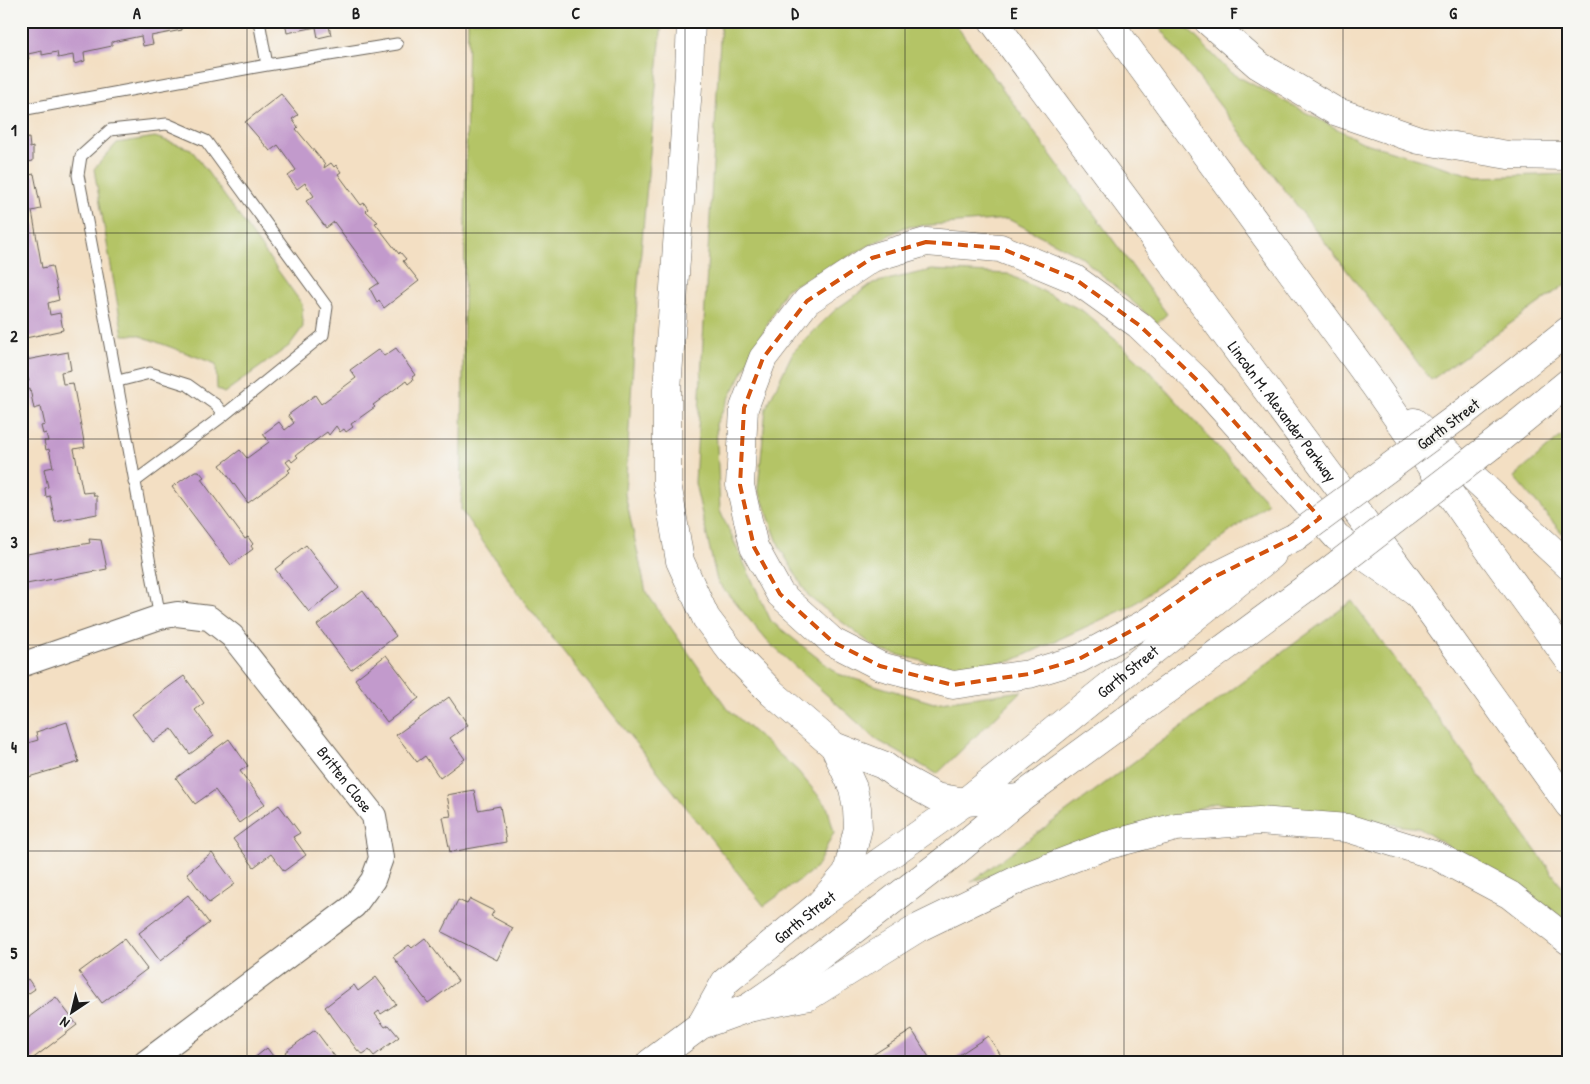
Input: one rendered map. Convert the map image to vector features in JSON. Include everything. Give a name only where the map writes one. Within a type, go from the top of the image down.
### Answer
[{"type":"main road","points":[[691,21],[690,72],[667,390],[667,483],[680,561],[706,618],[732,651],[772,693],[834,746],[884,765],[898,776],[936,796],[965,802],[1020,798]]},
{"type":"main road","name":"Lincoln M. Alexander Parkway","points":[[993,21],[1418,594],[1569,805]]},
{"type":"main road","points":[[1108,21],[1375,386],[1488,549],[1569,660]]},
{"type":"main road","points":[[1208,21],[1258,65],[1335,111],[1419,140],[1508,155],[1569,156]]},
{"type":"main road","points":[[1295,537],[1210,579],[1146,623],[1079,659],[1029,674],[952,685],[880,666],[833,642],[780,594],[754,548],[740,485],[744,408],[763,358],[807,301],[872,258],[926,242],[1000,248],[1075,279],[1139,325],[1198,381],[1337,537],[1418,594]]},
{"type":"main road","name":"Garth Street","points":[[701,1025],[725,982],[820,904],[965,802],[1295,537],[1463,413],[1569,330]]},
{"type":"main road","name":"Garth Street","points":[[650,1063],[701,1025],[748,1008],[787,981],[945,860],[1020,798],[1325,574],[1492,445],[1569,382]]},
{"type":"main road","points":[[1375,386],[1569,566]]},
{"type":"main road","points":[[820,904],[847,873],[858,828],[857,808],[852,788],[834,746]]},
{"type":"main road","points":[[748,1008],[809,996],[918,928],[1021,878],[1105,846],[1176,827],[1259,821],[1347,828],[1437,856],[1510,895],[1569,941]]},
{"type":"street","name":"Britten Close","points":[[21,665],[160,617],[177,614],[209,618],[232,636],[374,816],[381,858],[373,880],[354,906],[145,1063]]},
{"type":"lane","points":[[259,21],[267,65]]},
{"type":"lane","points":[[21,110],[267,65],[397,44]]},
{"type":"lane","points":[[134,482],[224,415],[323,335],[327,307],[206,141],[167,124],[110,130],[81,156],[78,175],[118,381],[134,482],[160,617]]},
{"type":"lane","points":[[118,381],[150,373],[188,385],[216,404],[224,415]]},
{"type":"highlighted area","points":[[926,242],[1000,248],[1075,279],[1139,325],[1198,381],[1320,518],[1295,537],[1210,579],[1146,623],[1079,659],[1029,674],[953,685],[880,666],[833,642],[780,594],[754,547],[740,485],[744,408],[763,358],[807,301],[872,258]]},
{"type":"green space","points":[[468,21],[662,21],[638,284],[625,494],[646,592],[727,708],[797,770],[827,806],[834,832],[816,868],[764,906],[525,603],[461,510]]},
{"type":"green space","points":[[721,21],[953,21],[1167,314],[1157,323],[1080,256],[1008,219],[905,227],[785,290],[716,424],[720,511],[771,621],[838,674],[934,703],[1022,691],[937,774],[877,740],[768,642],[717,581],[695,483]]},
{"type":"green space","points":[[1155,21],[1180,21],[1231,73],[1362,142],[1477,177],[1569,174],[1569,282],[1431,380]]},
{"type":"green space","points":[[155,137],[191,149],[302,304],[303,327],[289,346],[224,393],[217,389],[216,364],[138,335],[123,335],[94,169],[117,143]]},
{"type":"green space","points":[[932,270],[1008,274],[1083,311],[1147,368],[1268,503],[1133,605],[1012,661],[950,668],[879,650],[809,597],[780,548],[758,488],[766,408],[793,352],[835,310],[873,283]]},
{"type":"green space","points":[[1569,432],[1569,541],[1514,477],[1559,438]]},
{"type":"green space","points":[[1352,601],[1569,896],[1569,925],[1557,915],[1419,828],[1215,803],[971,882]]},
{"type":"building","points":[[21,21],[181,21],[182,30],[151,36],[153,44],[143,46],[141,36],[112,42],[112,46],[84,52],[85,61],[74,64],[73,55],[58,58],[57,52],[42,55],[42,51],[28,54],[29,59],[21,60]]},
{"type":"building","points":[[285,21],[349,22],[329,26],[331,35],[318,38],[316,27],[287,33]]},
{"type":"building","points":[[281,94],[298,115],[292,119],[298,127],[296,129],[325,164],[324,168],[331,163],[334,167],[336,165],[341,172],[338,174],[361,205],[364,203],[368,209],[366,211],[378,222],[375,223],[399,254],[400,252],[406,259],[403,261],[419,281],[384,308],[379,300],[377,302],[370,289],[379,283],[334,222],[326,228],[306,201],[314,196],[305,183],[297,189],[288,176],[296,170],[278,145],[270,151],[245,122]]},
{"type":"building","points":[[29,138],[30,148],[33,147],[33,161],[23,163],[25,176],[34,174],[41,209],[32,211],[42,268],[52,266],[59,300],[48,303],[50,315],[60,313],[63,330],[21,339],[21,140]]},
{"type":"building","points":[[396,348],[415,375],[412,377],[413,380],[408,384],[406,381],[373,405],[375,407],[351,424],[353,427],[346,432],[344,429],[340,432],[336,426],[329,435],[327,432],[296,455],[298,457],[292,462],[290,459],[286,462],[291,468],[288,470],[290,472],[248,503],[220,465],[240,450],[247,458],[269,442],[263,434],[279,422],[285,430],[294,423],[288,415],[315,395],[321,404],[356,378],[350,370],[379,349],[384,356]]},
{"type":"building","points":[[68,352],[71,370],[61,372],[63,384],[73,383],[85,447],[74,449],[83,493],[93,492],[94,496],[97,496],[97,514],[55,522],[50,496],[46,497],[45,488],[48,487],[44,469],[53,467],[49,449],[46,450],[44,441],[48,441],[46,433],[43,434],[41,426],[45,425],[41,407],[34,409],[30,389],[27,390],[25,381],[29,381],[28,378],[23,378],[21,372],[21,361]]},
{"type":"building","points":[[195,471],[199,471],[204,477],[201,479],[245,539],[248,537],[253,544],[251,546],[253,549],[231,565],[172,487]]},
{"type":"building","points":[[89,539],[101,540],[107,569],[21,585],[21,555],[90,543]]},
{"type":"building","points":[[306,545],[339,588],[309,612],[275,569]]},
{"type":"building","points":[[363,591],[396,636],[351,670],[317,625]]},
{"type":"building","points":[[386,655],[419,698],[387,722],[355,679]]},
{"type":"building","points":[[184,676],[204,703],[195,710],[214,736],[190,754],[172,729],[153,742],[132,714]]},
{"type":"building","points":[[449,697],[468,725],[450,738],[465,759],[440,778],[425,756],[417,762],[396,735]]},
{"type":"building","points":[[67,722],[79,762],[22,779],[21,745],[38,740],[36,732]]},
{"type":"building","points":[[229,739],[248,766],[240,771],[265,804],[239,823],[215,790],[195,804],[176,778]]},
{"type":"building","points":[[474,790],[478,810],[500,806],[506,842],[450,852],[443,817],[451,816],[447,795]]},
{"type":"building","points":[[279,805],[300,833],[293,837],[306,855],[284,871],[271,854],[254,867],[233,839]]},
{"type":"building","points":[[212,853],[235,884],[209,903],[187,873]]},
{"type":"building","points":[[188,895],[209,923],[160,961],[139,933]]},
{"type":"building","points":[[470,899],[494,911],[491,916],[513,928],[497,960],[442,932],[458,900],[467,904]]},
{"type":"building","points":[[425,938],[458,981],[428,1003],[393,957],[409,945],[412,948]]},
{"type":"building","points":[[124,939],[147,969],[102,1003],[79,972]]},
{"type":"building","points":[[376,977],[396,1004],[381,1014],[379,1011],[375,1014],[385,1027],[389,1025],[399,1037],[374,1056],[369,1050],[363,1054],[358,1051],[325,1007],[354,985],[358,991]]},
{"type":"building","points":[[28,979],[35,989],[26,995],[24,992],[21,995],[21,984]]},
{"type":"building","points":[[56,997],[77,1025],[27,1063],[21,1063],[21,1023]]},
{"type":"building","points":[[315,1030],[336,1058],[329,1063],[292,1063],[285,1052]]},
{"type":"building","points":[[912,1030],[932,1062],[867,1063],[873,1059],[871,1056]]},
{"type":"building","points":[[988,1036],[1006,1063],[960,1063],[956,1057]]},
{"type":"building","points":[[267,1048],[278,1063],[248,1063]]}]
